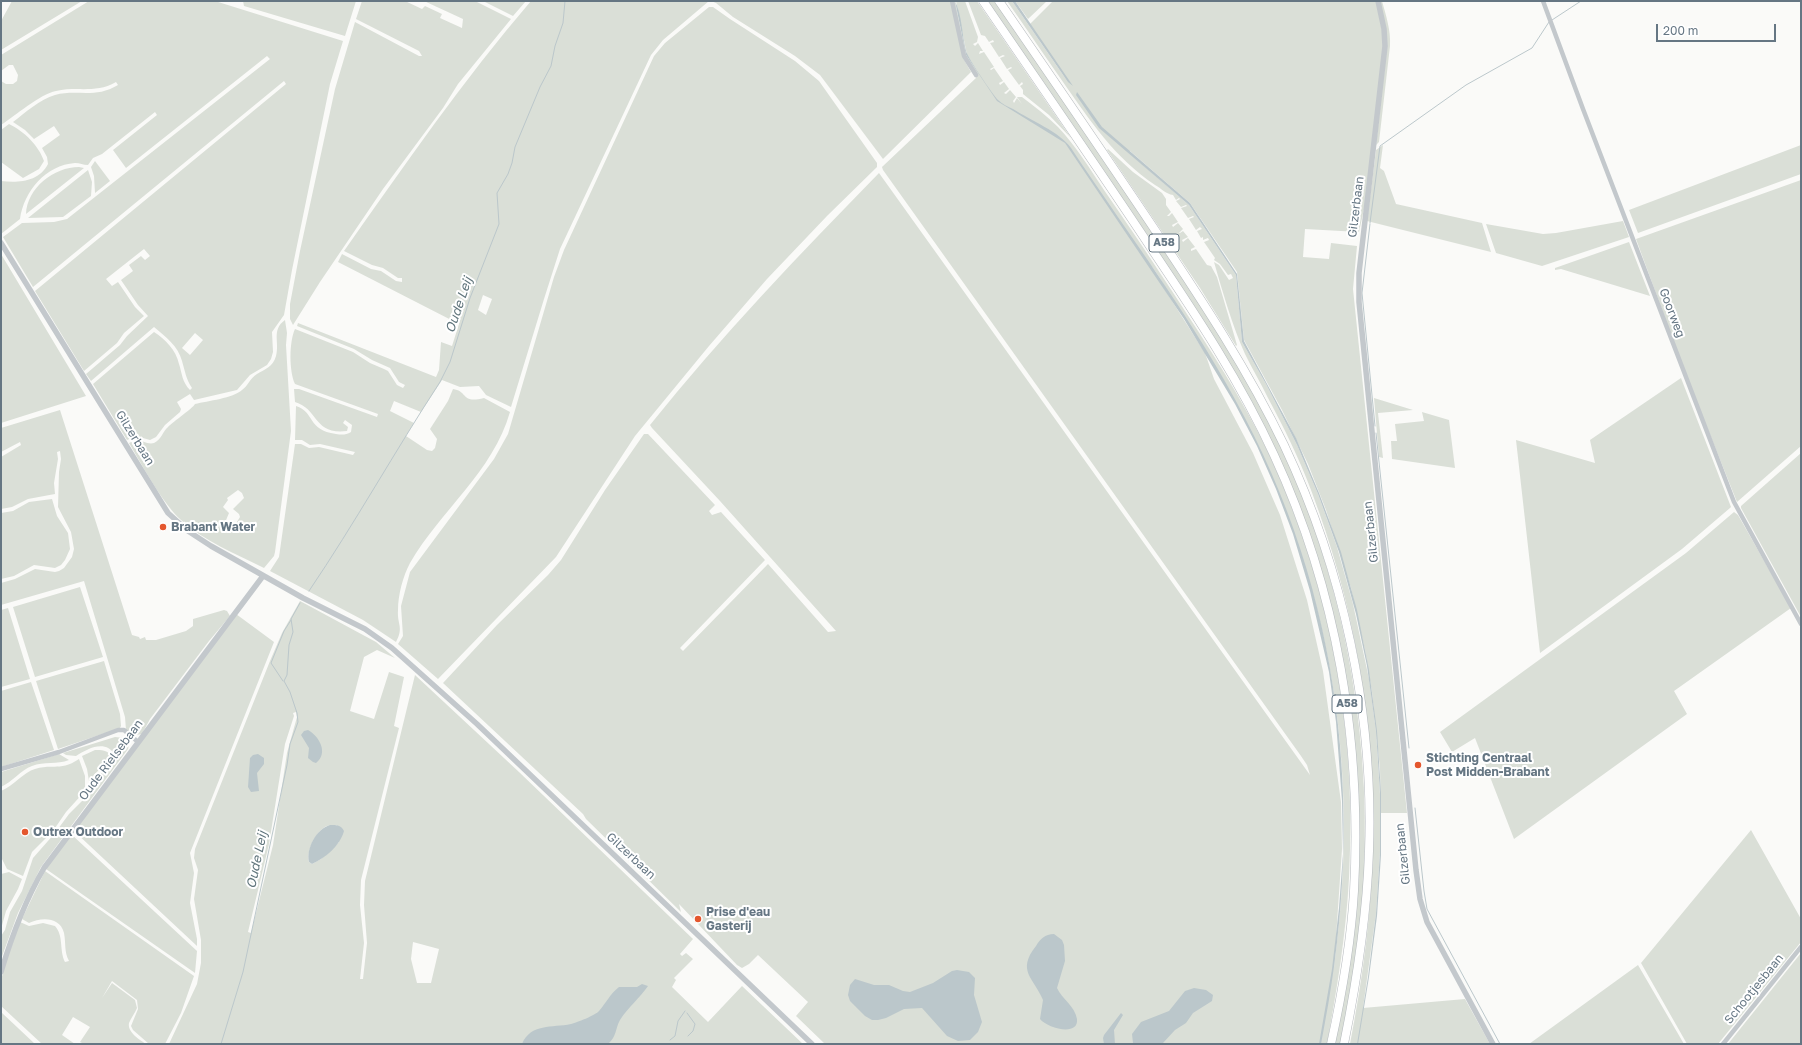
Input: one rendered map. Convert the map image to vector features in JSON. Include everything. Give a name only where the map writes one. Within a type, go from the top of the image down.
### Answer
[{"type":"highway","name":"A58","points":[[983,1],[1127,211],[1217,348],[1258,422],[1274,455],[1308,539],[1322,585],[1340,662],[1350,724],[1355,780],[1354,893],[1349,939],[1331,1044]]},
{"type":"highway","name":"A58","points":[[999,1],[1221,330],[1271,418],[1297,474],[1336,582],[1354,659],[1363,722],[1368,779],[1369,848],[1366,900],[1361,948],[1344,1044]]},
{"type":"street","points":[[952,1],[964,56],[976,75]]},
{"type":"street","name":"Gilzerbaan","points":[[1378,1],[1384,29],[1385,46],[1359,273],[1359,302],[1416,870],[1420,899],[1427,922],[1493,1044]]},
{"type":"street","name":"Goorweg","points":[[1543,1],[1579,99],[1734,502],[1801,624]]},
{"type":"street","name":"Gilzerbaan","points":[[1,243],[168,513],[188,531],[298,597],[366,629],[393,646],[416,671],[435,684],[812,1044]]},
{"type":"street","name":"Oude Rielsebaan","points":[[1,972],[12,936],[26,901],[44,868],[263,576]]},
{"type":"street","points":[[1,769],[59,752],[118,730],[124,730],[138,742]]},
{"type":"street","name":"Schootjesbaan","points":[[1723,1044],[1801,947]]},
{"type":"shaded area","points":[[12,1],[82,1],[1,50],[1,21]]},
{"type":"shaded area","points":[[89,1],[215,1],[343,41],[330,84],[284,315],[272,332],[273,352],[271,359],[267,365],[250,375],[237,390],[194,400],[190,394],[177,402],[181,409],[180,412],[165,425],[156,437],[150,440],[136,436],[127,440],[93,384],[154,332],[173,350],[178,359],[184,381],[190,390],[192,388],[180,356],[171,342],[154,327],[91,381],[86,374],[120,345],[127,336],[148,316],[138,305],[121,280],[133,271],[129,265],[141,256],[145,260],[150,256],[144,249],[106,279],[112,286],[118,282],[135,307],[144,316],[124,333],[117,343],[84,371],[35,291],[286,84],[284,81],[33,287],[3,237],[22,223],[54,222],[67,219],[270,59],[267,56],[126,168],[113,150],[157,115],[155,112],[102,154],[93,158],[88,165],[75,163],[64,165],[46,174],[38,181],[26,199],[20,219],[1,234],[1,181],[14,182],[28,180],[39,175],[48,164],[47,157],[42,148],[60,135],[54,126],[34,139],[25,130],[13,122],[49,97],[63,93],[102,92],[118,85],[116,82],[101,88],[64,90],[50,93],[35,101],[1,125],[1,81],[6,84],[13,84],[17,81],[18,75],[13,65],[9,65],[1,71],[1,55]],"holes":[[[195,333],[203,340],[190,355],[182,348]]]},
{"type":"shaded area","points":[[243,1],[356,1],[345,36],[244,6]]},
{"type":"shaded area","points":[[362,1],[405,1],[422,9],[425,6],[442,14],[440,18],[462,28],[463,19],[424,1],[475,1],[511,19],[458,84],[443,108],[383,189],[320,282],[293,325],[290,319],[290,304],[300,251],[335,89],[355,22],[419,56],[422,56],[419,51],[356,19]]},
{"type":"shaded area","points":[[483,1],[526,1],[513,16]]},
{"type":"shaded area","points":[[531,1],[709,1],[663,40],[651,55],[560,249],[511,407],[486,395],[479,386],[460,387],[442,380],[421,412],[394,401],[390,411],[414,423],[406,436],[427,450],[432,451],[435,448],[437,439],[430,429],[448,401],[453,389],[458,390],[468,398],[484,398],[510,412],[502,434],[491,454],[479,472],[422,544],[410,563],[401,586],[398,604],[400,633],[396,642],[363,620],[270,571],[279,557],[295,444],[301,444],[309,448],[319,447],[353,455],[355,452],[320,444],[310,445],[302,440],[295,440],[296,406],[306,412],[320,429],[327,432],[342,435],[346,434],[351,432],[352,425],[345,420],[343,423],[348,427],[347,431],[328,429],[317,421],[303,405],[295,402],[294,389],[299,389],[377,417],[378,414],[295,384],[291,364],[293,335],[295,329],[353,352],[370,363],[388,371],[397,385],[403,388],[405,385],[399,382],[390,368],[372,360],[354,349],[297,326],[298,323],[436,377],[439,370],[441,342],[452,346],[459,324],[338,262],[342,254],[371,269],[381,271],[396,281],[402,282],[402,278],[398,278],[383,268],[372,265],[344,251],[434,124]],"holes":[[[483,295],[492,299],[486,315],[478,310]]]},
{"type":"shaded area","points":[[711,1],[951,1],[963,58],[971,72],[883,159],[820,75],[795,56],[733,17],[716,3]]},
{"type":"shaded area","points":[[953,1],[955,1],[966,55],[980,75],[967,55],[956,1],[965,1],[978,37],[977,42],[973,44],[975,46],[978,43],[983,51],[980,51],[979,54],[984,52],[994,67],[990,69],[991,70],[994,68],[1003,81],[999,83],[1000,85],[1004,82],[1009,89],[1004,93],[1006,94],[1010,90],[1016,97],[1013,101],[1014,103],[1017,98],[1022,104],[1017,97],[1022,97],[1065,134],[1186,313],[1224,372],[1259,434],[1283,486],[1303,539],[1320,593],[1333,649],[1342,705],[1348,763],[1351,820],[1346,920],[1341,961],[1327,1044],[825,1044],[796,1016],[808,1002],[758,955],[749,964],[742,968],[737,965],[679,904],[681,912],[586,819],[583,814],[443,683],[561,560],[605,490],[644,434],[648,434],[715,505],[709,511],[712,515],[721,512],[765,560],[680,648],[683,651],[768,564],[828,632],[836,631],[650,425],[733,328],[879,173],[1310,775],[1307,765],[1301,756],[883,170],[882,167],[976,78],[966,58]],"holes":[[[1146,260],[1206,351],[1247,423],[1280,496],[1307,571],[1326,647],[1338,725],[1344,804],[1342,885],[1334,967],[1342,849],[1341,802],[1323,671],[1307,600],[1280,515],[1253,453],[1214,379],[1205,353]]]},
{"type":"shaded area","points":[[955,1],[961,19],[966,51],[971,61],[995,97],[1005,105],[1060,137],[1071,148],[1162,281],[1205,348],[1245,418],[1280,492],[1307,569],[1326,646],[1338,725],[1343,804],[1343,844],[1342,801],[1336,722],[1329,672],[1310,591],[1293,534],[1276,489],[1257,446],[1235,404],[1184,319],[1065,143],[997,101],[966,55]]},
{"type":"shaded area","points":[[968,1],[977,1],[1071,138],[1049,115],[1023,94],[1023,90],[1020,86],[1023,84],[1022,82],[1019,85],[1008,70],[1012,68],[1007,69],[1000,58],[1005,56],[1003,55],[999,57],[990,43],[994,42],[993,40],[989,42],[985,36],[981,35]]},
{"type":"shaded area","points":[[987,1],[996,1],[1212,322],[1244,375],[1273,429],[1296,481],[1316,535],[1333,590],[1346,646],[1356,702],[1362,759],[1365,816],[1364,874],[1361,917],[1350,1002],[1342,1044],[1335,1044],[1349,962],[1356,900],[1358,827],[1357,774],[1352,722],[1334,619],[1304,519],[1268,437],[1214,339],[1133,214]]},
{"type":"shaded area","points":[[1007,1],[1012,1],[1068,82],[1030,24],[1053,1],[1376,1],[1384,40],[1366,200],[1359,232],[1305,229],[1303,257],[1329,259],[1331,243],[1357,246],[1353,289],[1407,813],[1381,813],[1380,769],[1372,692],[1365,650],[1351,588],[1326,510],[1308,464],[1282,410],[1244,340],[1237,272],[1190,203],[1130,151],[1128,152],[1189,205],[1236,275],[1242,342],[1266,384],[1297,445],[1318,494],[1337,547],[1353,604],[1369,679],[1376,731],[1380,794],[1380,852],[1376,913],[1363,1008],[1465,999],[1490,1044],[1350,1044],[1363,969],[1369,918],[1373,842],[1373,797],[1366,708],[1359,663],[1339,575],[1326,532],[1311,490],[1296,455],[1240,343],[1214,262],[1219,265],[1229,280],[1233,278],[1231,274],[1228,275],[1220,264],[1214,260],[1215,258],[1204,242],[1209,240],[1208,238],[1203,240],[1203,237],[1201,238],[1197,231],[1202,229],[1200,227],[1196,230],[1189,219],[1194,217],[1188,218],[1181,208],[1187,206],[1181,207],[1176,201],[1180,199],[1179,198],[1176,200],[1173,195],[1155,185],[1140,174],[1115,151],[1104,138],[1083,111]]},
{"type":"shaded area","points":[[1012,1],[1015,1],[1073,86],[1068,82]]},
{"type":"shaded area","points":[[1015,1],[1047,1],[1028,19]]},
{"type":"shaded area","points":[[1379,1],[1382,1],[1387,18],[1390,34],[1390,46],[1379,142],[1376,145],[1387,46]]},
{"type":"shaded area","points":[[709,7],[713,7],[795,61],[819,81],[877,163],[877,167],[827,216],[767,279],[709,346],[635,436],[556,557],[438,679],[398,644],[403,636],[401,606],[410,572],[494,459],[508,434],[554,277],[564,250],[654,56],[665,43]]},
{"type":"shaded area","points":[[1077,92],[1102,127],[1190,203],[1237,274],[1244,341],[1296,438],[1341,552],[1357,610],[1369,670],[1377,731],[1381,793],[1381,855],[1377,916],[1358,1044],[1376,913],[1380,852],[1380,793],[1376,731],[1367,666],[1356,614],[1339,552],[1318,494],[1297,445],[1266,384],[1242,342],[1236,275],[1189,205],[1099,128],[1076,95]]},
{"type":"shaded area","points":[[9,124],[20,131],[35,145],[44,161],[39,169],[23,178],[1,162],[1,130]]},
{"type":"shaded area","points":[[1383,145],[1380,168],[1384,171],[1396,204],[1482,223],[1491,252],[1367,221],[1376,150]]},
{"type":"shaded area","points":[[1801,145],[1801,174],[1638,233],[1629,210]]},
{"type":"shaded area","points":[[1108,149],[1133,172],[1162,193],[1166,199],[1166,205],[1171,212],[1167,216],[1172,213],[1178,222],[1172,225],[1173,227],[1178,223],[1183,229],[1179,233],[1183,231],[1188,237],[1182,240],[1183,242],[1188,238],[1195,247],[1191,249],[1191,251],[1196,249],[1207,265],[1211,266],[1217,277],[1237,345],[1236,346],[1200,288],[1107,150]]},
{"type":"shaded area","points":[[95,161],[110,181],[95,193],[94,176],[91,167]]},
{"type":"shaded area","points":[[79,167],[84,168],[26,214],[31,196],[44,181],[60,171]]},
{"type":"shaded area","points":[[88,170],[92,182],[91,196],[63,217],[28,218]]},
{"type":"shaded area","points":[[1801,180],[1801,446],[1737,502],[1685,372],[1636,239]]},
{"type":"shaded area","points":[[1623,221],[1629,237],[1542,266],[1496,253],[1486,224],[1543,234]]},
{"type":"shaded area","points":[[1629,242],[1650,296],[1561,269],[1555,270],[1555,268]]},
{"type":"shaded area","points":[[1,254],[86,396],[1,423]]},
{"type":"shaded area","points":[[285,320],[287,333],[286,345],[291,431],[275,552],[274,556],[264,568],[210,541],[190,528],[181,520],[160,494],[129,443],[136,440],[154,443],[168,427],[195,404],[227,397],[242,390],[255,376],[275,360],[277,351],[277,332]],"holes":[[[238,490],[242,493],[244,498],[233,509],[239,514],[240,517],[235,525],[224,525],[229,513],[223,507],[228,500],[227,498]]]},
{"type":"shaded area","points":[[1681,378],[1731,507],[1682,549],[1540,653],[1516,440],[1595,463],[1590,440]]},
{"type":"shaded area","points":[[1374,398],[1413,410],[1378,413],[1383,458],[1379,457]]},
{"type":"shaded area","points":[[60,410],[132,635],[139,637],[140,639],[145,637],[146,640],[156,640],[186,631],[193,626],[193,619],[224,610],[227,611],[230,616],[209,641],[150,719],[142,734],[136,735],[126,730],[125,717],[84,581],[1,605],[1,583],[15,579],[35,569],[55,572],[59,571],[64,568],[72,557],[74,549],[71,532],[58,507],[61,459],[60,451],[57,452],[58,459],[54,483],[55,494],[28,499],[12,507],[1,509],[1,457],[21,445],[20,442],[1,452],[1,428]]},
{"type":"shaded area","points":[[1422,412],[1449,420],[1455,468],[1392,459],[1391,441],[1397,441],[1395,424],[1424,421]]},
{"type":"shaded area","points":[[1801,453],[1801,617],[1741,506]]},
{"type":"shaded area","points":[[52,499],[57,516],[68,533],[70,549],[65,560],[61,565],[55,568],[34,565],[14,576],[1,579],[1,513],[13,511],[29,502]]},
{"type":"shaded area","points":[[1734,512],[1738,515],[1791,608],[1674,691],[1687,714],[1514,839],[1475,738],[1452,752],[1440,732],[1686,553]]},
{"type":"shaded area","points":[[80,587],[103,657],[35,677],[13,607]]},
{"type":"shaded area","points":[[300,601],[376,642],[395,658],[377,650],[364,657],[350,711],[374,719],[389,672],[404,677],[394,726],[399,728],[361,880],[360,905],[364,943],[360,979],[363,979],[367,943],[364,905],[365,881],[415,675],[519,772],[693,939],[680,954],[682,956],[686,953],[693,959],[674,978],[676,980],[672,987],[708,1022],[742,986],[803,1044],[169,1044],[197,984],[201,963],[201,940],[194,899],[198,870],[194,858],[195,849],[282,633]],"holes":[[[296,712],[297,717],[287,753],[273,845],[251,933],[248,932],[269,844],[285,744],[294,716],[293,713]],[[331,825],[337,825],[339,842],[321,859],[312,864],[309,862],[308,858],[310,847],[319,832]],[[413,942],[439,949],[431,983],[417,983],[411,959]]]},
{"type":"shaded area","points":[[8,608],[30,679],[1,687],[1,610]]},
{"type":"shaded area","points":[[236,614],[274,642],[190,853],[194,873],[190,903],[197,946],[74,831]]},
{"type":"shaded area","points":[[104,661],[120,714],[120,728],[58,749],[36,681]]},
{"type":"shaded area","points":[[31,682],[54,750],[1,767],[1,691]]},
{"type":"shaded area","points":[[308,730],[316,736],[321,745],[322,754],[316,763],[308,758],[309,748],[301,735],[304,731]]},
{"type":"shaded area","points":[[115,737],[124,738],[129,745],[128,749],[41,867],[18,913],[1,959],[1,936],[5,930],[10,912],[22,891],[33,858],[69,814],[85,798],[89,792],[90,785],[107,767],[115,755],[107,747],[102,746],[91,748],[76,756],[66,755],[63,753]]},
{"type":"shaded area","points":[[95,750],[106,751],[111,756],[89,781],[87,769],[82,756]]},
{"type":"shaded area","points":[[59,754],[69,760],[32,766],[1,787],[1,772]]},
{"type":"shaded area","points":[[258,754],[264,758],[264,764],[257,773],[259,791],[251,792],[248,787],[250,758],[253,755]]},
{"type":"shaded area","points":[[79,759],[85,776],[85,791],[66,812],[53,831],[32,852],[23,876],[7,869],[1,857],[1,791],[31,771],[41,767],[66,765]]},
{"type":"shaded area","points":[[330,825],[340,826],[344,831],[342,836],[331,851],[312,864],[309,862],[308,857],[313,840],[320,831]]},
{"type":"shaded area","points":[[1751,830],[1801,919],[1801,942],[1718,1044],[1687,1044],[1641,963]]},
{"type":"shaded area","points":[[71,834],[197,951],[195,973],[46,869]]},
{"type":"shaded area","points":[[1343,860],[1335,964],[1321,1044],[1319,1044],[1332,969]]},
{"type":"shaded area","points":[[45,871],[194,976],[181,1013],[165,1044],[149,1044],[133,1030],[131,1026],[138,1009],[137,1000],[112,981],[102,998],[112,983],[135,1000],[137,1008],[129,1023],[130,1030],[146,1044],[84,1044],[80,1042],[90,1027],[73,1017],[62,1035],[75,1044],[42,1044],[1,1006],[1,980],[11,943],[20,922],[29,926],[43,923],[55,926],[60,934],[62,953],[65,962],[69,961],[67,958],[64,933],[59,924],[55,921],[45,919],[29,923],[22,919]]},
{"type":"shaded area","points":[[9,872],[22,879],[6,911],[1,929],[1,874]]},
{"type":"shaded area","points":[[1054,934],[1062,940],[1064,945],[1065,961],[1057,988],[1074,1010],[1077,1019],[1076,1025],[1073,1028],[1068,1029],[1055,1028],[1040,1019],[1043,1000],[1027,968],[1027,962],[1030,955],[1039,941],[1045,936]]},
{"type":"shaded area","points":[[1801,953],[1801,1044],[1728,1044]]},
{"type":"shaded area","points":[[1638,965],[1684,1044],[1529,1044]]},
{"type":"shaded area","points":[[957,970],[969,972],[975,978],[974,995],[982,1022],[978,1032],[970,1040],[958,1041],[947,1036],[922,1008],[904,1009],[886,1018],[872,1020],[865,1016],[850,1001],[848,995],[850,985],[855,979],[874,985],[889,985],[903,991],[910,992],[933,983],[952,971]]},
{"type":"shaded area","points":[[642,984],[648,986],[623,1015],[618,1023],[613,1038],[608,1044],[522,1044],[526,1037],[536,1029],[571,1024],[594,1015],[619,987],[637,987]]},
{"type":"shaded area","points":[[1194,988],[1206,990],[1213,995],[1212,1001],[1193,1013],[1186,1023],[1175,1030],[1163,1043],[1133,1043],[1132,1034],[1141,1022],[1169,1011],[1185,991]]},
{"type":"shaded area","points":[[1,1012],[35,1044],[1,1044]]},
{"type":"shaded area","points":[[1121,1013],[1123,1015],[1114,1030],[1115,1044],[1104,1044],[1104,1035]]},
{"type":"waterway","name":"Oude Leij","points":[[309,591],[440,382],[450,362],[470,298],[499,224],[497,193],[508,174],[515,147],[540,87],[551,66],[555,46],[563,23],[565,1]]},
{"type":"waterway","points":[[1552,20],[1581,1]]},
{"type":"waterway","points":[[1370,223],[1380,146],[1466,85],[1532,48],[1549,22]]},
{"type":"waterway","points":[[1370,224],[1362,293],[1375,426]]},
{"type":"waterway","points":[[1376,433],[1409,748]]},
{"type":"waterway","name":"Oude Leij","points":[[221,1044],[243,972],[287,765],[290,744],[298,722],[297,713],[290,692],[284,681],[287,675],[289,645],[293,632],[291,619],[300,603]]},
{"type":"waterway","name":"Oude Leij","points":[[283,681],[271,663],[284,631],[291,620]]},
{"type":"waterway","points":[[1415,808],[1427,909],[1500,1044]]},
{"type":"waterway","points":[[670,1040],[675,1036],[678,1021],[685,1011]]},
{"type":"waterway","points":[[687,1013],[695,1024],[693,1031],[688,1036]]},
{"type":"place","name":"Brabant Water","points":[[163,527]]},
{"type":"place","name":"Stichting Centraal Post Midden-Brabant","points":[[1418,765]]},
{"type":"place","name":"Outrex Outdoor","points":[[25,832]]},
{"type":"place","name":"Prise d'eau Gasterij","points":[[698,919]]}]
